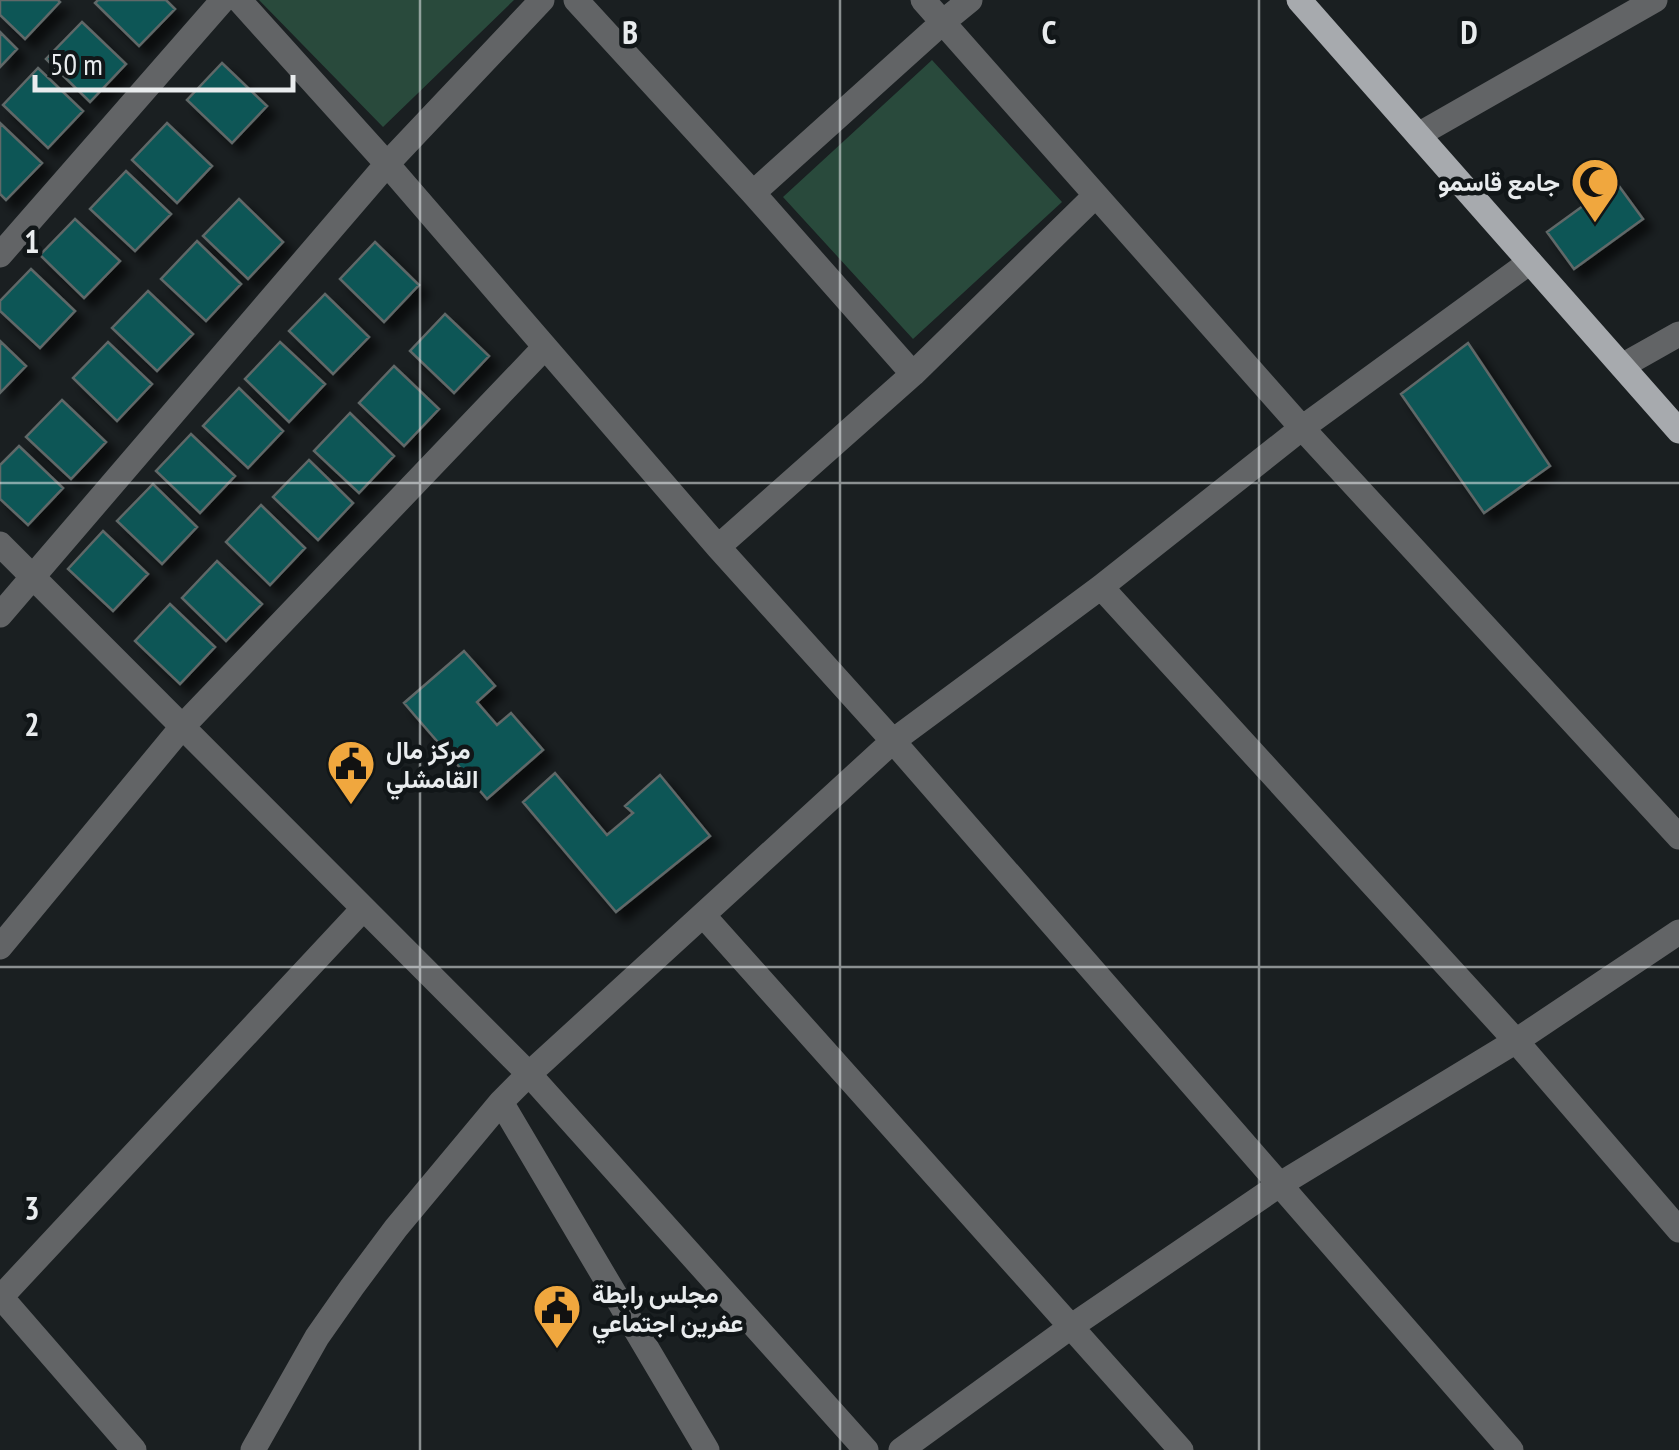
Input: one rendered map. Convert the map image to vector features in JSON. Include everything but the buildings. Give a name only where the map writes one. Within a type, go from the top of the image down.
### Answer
[{"type":"main road","points":[[1299,0],[1679,431]]},
{"type":"street","points":[[0,255],[223,0]]},
{"type":"street","points":[[239,0],[387,164],[1512,1450]]},
{"type":"street","points":[[0,615],[387,164],[542,0]]},
{"type":"street","points":[[576,0],[913,374]]},
{"type":"street","points":[[923,0],[1302,428],[1679,837]]},
{"type":"street","points":[[753,193],[970,0]]},
{"type":"street","points":[[1418,135],[1655,0]]},
{"type":"street","points":[[718,546],[913,374],[1095,196]]},
{"type":"street","points":[[252,1450],[317,1337],[396,1228],[529,1074],[893,741],[1101,586],[1302,428],[1530,262]]},
{"type":"street","points":[[1622,366],[1679,334]]},
{"type":"street","points":[[0,946],[182,727],[545,346]]},
{"type":"street","points":[[0,544],[529,1074],[866,1450]]},
{"type":"street","points":[[1101,586],[1516,1041],[1679,1230]]},
{"type":"street","points":[[134,1450],[0,1296],[363,909]]},
{"type":"street","points":[[703,914],[1180,1450]]},
{"type":"street","points":[[900,1450],[1278,1185],[1516,1041],[1679,932]]},
{"type":"street","points":[[501,1102],[707,1450]]},
{"type":"green space","points":[[259,0],[514,0],[383,127]]},
{"type":"green space","points":[[932,60],[1062,202],[913,339],[783,197]]},
{"type":"place","name":"جامع قاسمو","points":[[1595,224]]},
{"type":"place","name":"مركز مال القامشلي","points":[[351,806]]},
{"type":"place","name":"مجلس رابطة عفرين اجتماعي","points":[[557,1350]]}]
